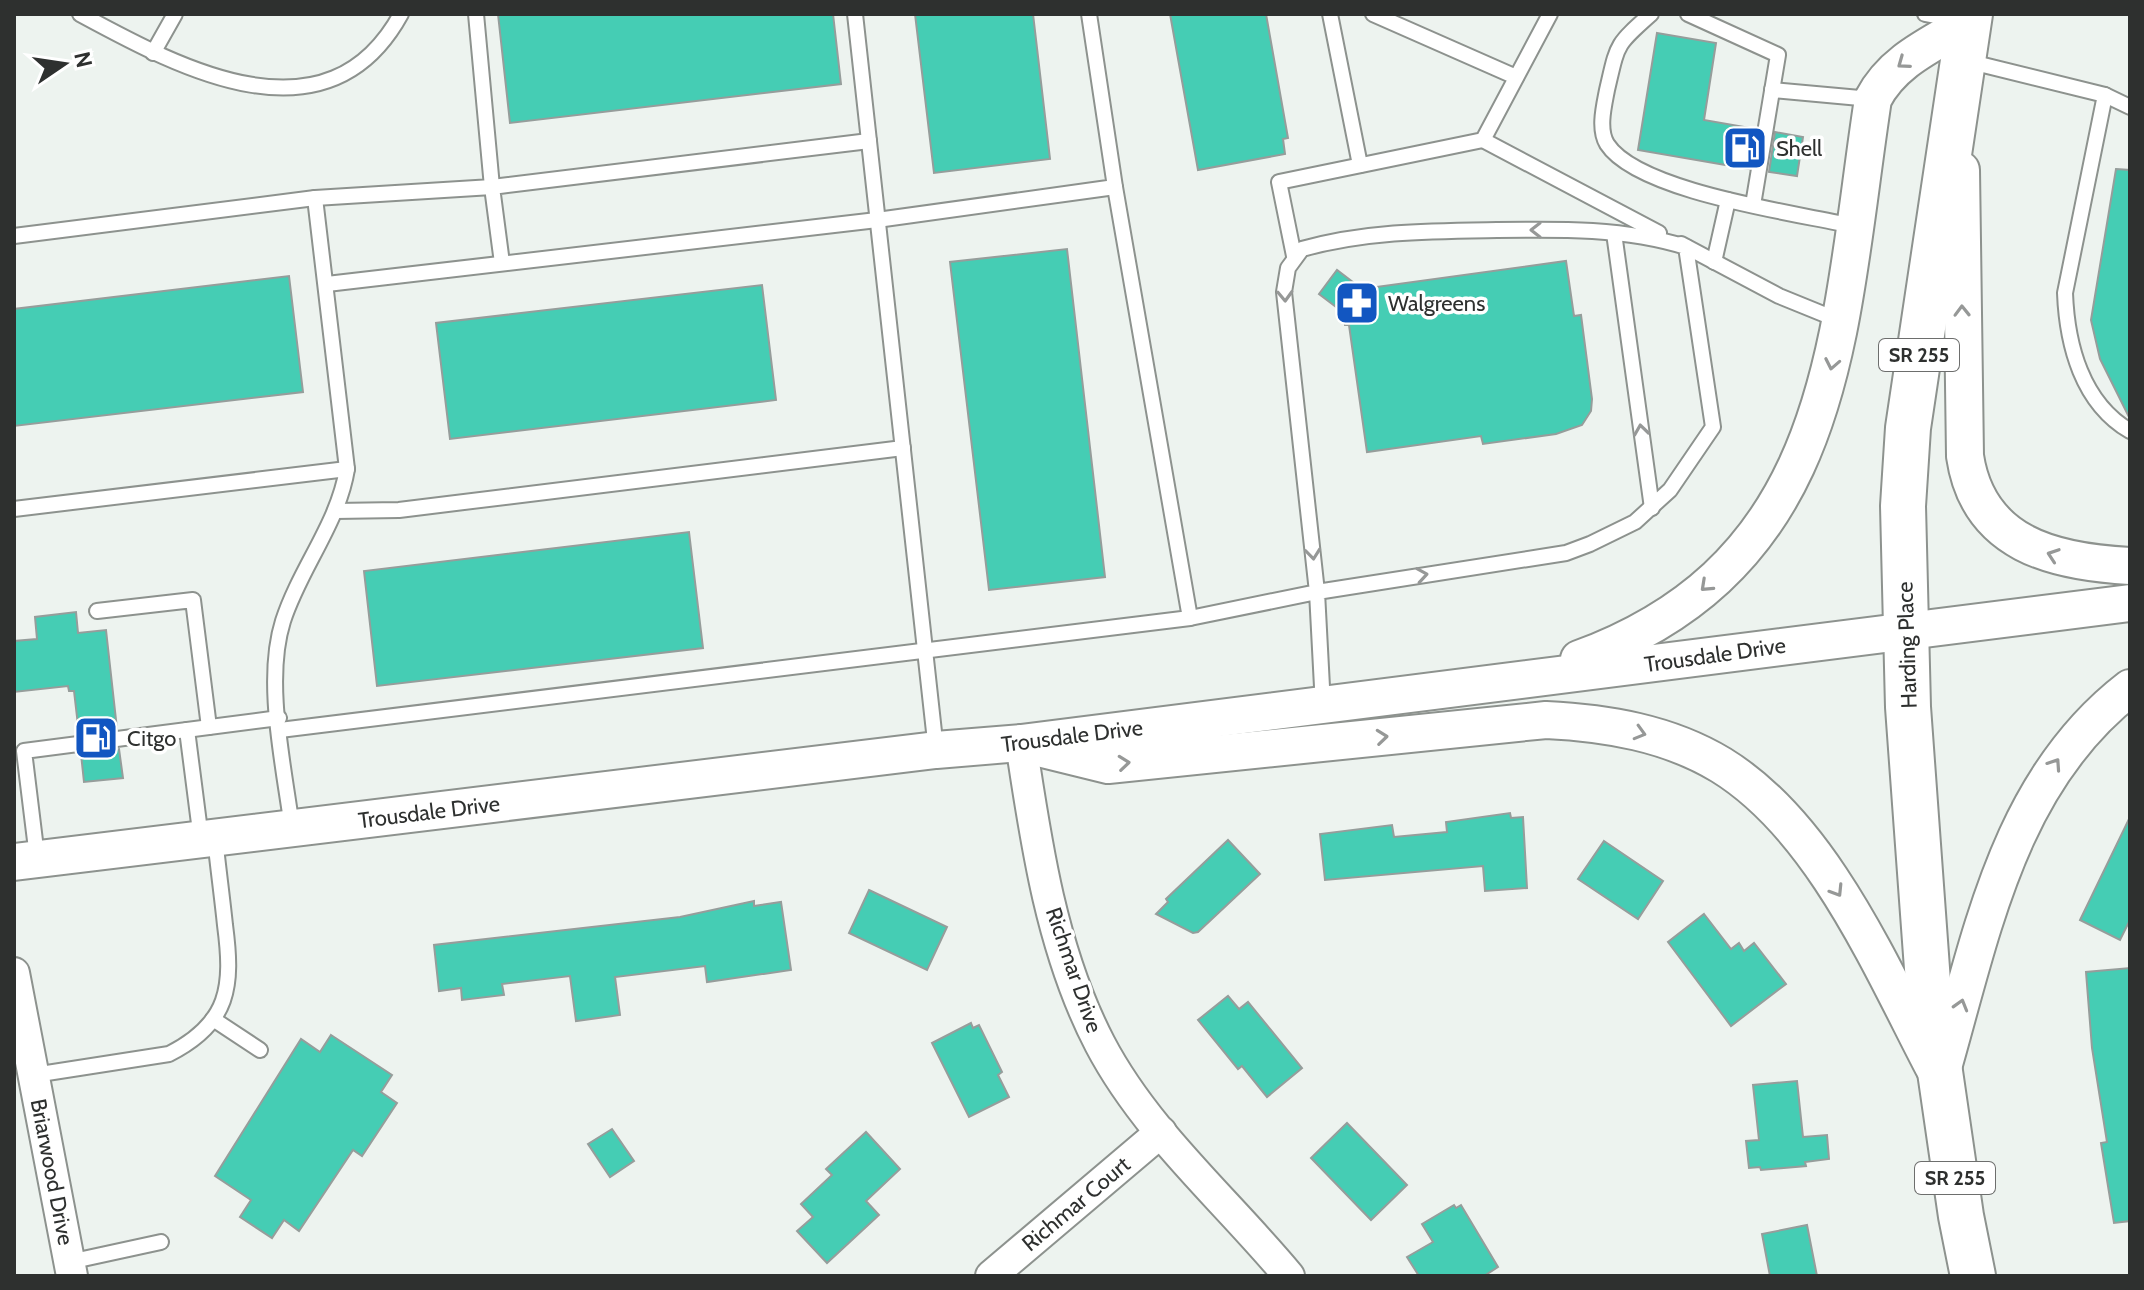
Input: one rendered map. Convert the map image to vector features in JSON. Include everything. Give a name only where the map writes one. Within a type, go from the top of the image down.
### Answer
[{"type":"main road","name":"Harding Place","points":[[1966,45],[1908,428],[1903,506],[1914,806],[1940,1080],[1973,1276]]},
{"type":"street","points":[[1518,681],[1615,646],[1648,629],[1703,590],[1742,551],[1768,519],[1812,436],[1833,367],[1873,99],[1887,76],[1901,63],[1966,45],[1963,387],[1969,485],[1982,508],[1996,524],[2035,548],[2058,558],[2088,564],[2130,566]]},
{"type":"street","name":"Trousdale Drive","points":[[26,861],[1323,706],[1906,629],[2130,603]]},
{"type":"street","points":[[1940,1080],[1988,910],[2027,810],[2062,753],[2108,705],[2130,688]]},
{"type":"street","points":[[1021,743],[1108,765],[1546,720],[1605,723],[1670,742],[1740,777],[1812,856],[1880,965],[1940,1080]]},
{"type":"street","name":"Richmar Drive","points":[[1021,743],[1047,891],[1082,1005],[1100,1046],[1161,1132],[1289,1276]]},
{"type":"street","name":"Briarwood Drive","points":[[14,973],[71,1269]]},
{"type":"street","name":"Richmar Court","points":[[991,1276],[1161,1132]]},
{"type":"lane","points":[[80,14],[153,53],[222,80],[252,86],[312,85],[361,64],[384,42],[401,14]]},
{"type":"lane","points":[[153,53],[175,14]]},
{"type":"lane","points":[[476,14],[502,263]]},
{"type":"lane","points":[[855,14],[936,750]]},
{"type":"lane","points":[[1089,14],[1115,187],[1190,618]]},
{"type":"lane","points":[[1330,14],[1360,165]]},
{"type":"lane","points":[[1373,14],[1516,77]]},
{"type":"lane","points":[[1483,140],[1550,14]]},
{"type":"lane","points":[[1651,14],[1618,43],[1602,114],[1605,142],[1626,164],[1705,195],[1853,226]]},
{"type":"lane","points":[[1688,14],[1778,55],[1753,205]]},
{"type":"lane","points":[[1925,14],[1966,45],[2130,107]]},
{"type":"lane","points":[[1772,90],[1873,99]]},
{"type":"lane","points":[[2105,95],[2065,293],[2065,315],[2085,383],[2107,413],[2130,431]]},
{"type":"lane","points":[[1323,706],[1317,592],[1284,292],[1294,256],[1279,182],[1483,140],[1779,296],[1839,320]]},
{"type":"lane","points":[[14,236],[315,198],[492,187],[869,141]]},
{"type":"lane","points":[[327,284],[877,220],[1115,187]]},
{"type":"lane","points":[[292,828],[275,664],[283,621],[335,511],[347,469],[315,198]]},
{"type":"lane","points":[[1714,262],[1728,200]]},
{"type":"lane","points":[[1294,256],[1302,249],[1369,234],[1532,230],[1646,235],[1686,247]]},
{"type":"lane","points":[[1614,233],[1652,508]]},
{"type":"lane","points":[[26,861],[24,751],[209,727],[280,724],[925,653],[1190,618],[1317,592],[1566,553],[1608,537],[1652,508],[1677,481],[1713,427],[1686,247]]},
{"type":"lane","points":[[335,511],[399,510],[903,448]]},
{"type":"lane","points":[[14,509],[347,469]]},
{"type":"lane","points":[[97,611],[193,600],[209,727]]},
{"type":"lane","points":[[34,1075],[169,1054],[187,1045],[213,1019],[227,993],[230,965],[187,730]]},
{"type":"lane","points":[[213,1019],[260,1050]]},
{"type":"lane","points":[[71,1269],[161,1242]]},
{"type":"building","points":[[498,14],[833,14],[841,84],[510,123]]},
{"type":"building","points":[[915,14],[1033,14],[1050,159],[934,173]]},
{"type":"building","points":[[1170,14],[1266,14],[1288,138],[1283,139],[1285,154],[1198,170]]},
{"type":"building","points":[[1657,33],[1716,43],[1704,120],[1756,129],[1749,169],[1638,150]]},
{"type":"building","points":[[1775,132],[1803,137],[1797,176],[1769,172]]},
{"type":"building","points":[[2116,169],[2130,170],[2130,419],[2100,359],[2091,320]]},
{"type":"building","points":[[1067,249],[1105,577],[989,590],[950,262]]},
{"type":"building","name":"Walgreens","points":[[1566,261],[1574,316],[1581,315],[1592,399],[1591,411],[1582,425],[1556,434],[1483,444],[1481,436],[1367,452],[1349,325],[1345,325],[1344,313],[1319,294],[1337,270],[1362,289]]},
{"type":"building","points":[[289,276],[303,392],[14,426],[14,309]]},
{"type":"building","points":[[762,285],[776,400],[450,439],[436,323]]},
{"type":"building","points":[[689,532],[703,648],[377,686],[364,571]]},
{"type":"building","points":[[76,612],[78,633],[106,630],[117,729],[79,734],[74,691],[69,691],[68,686],[14,692],[14,641],[37,639],[35,617]]},
{"type":"building","points":[[119,749],[123,778],[84,782],[81,754]]},
{"type":"building","points":[[1510,813],[1511,818],[1523,817],[1527,888],[1485,891],[1483,866],[1325,880],[1320,834],[1392,825],[1394,837],[1447,832],[1446,822]]},
{"type":"building","points":[[2130,817],[2130,920],[2120,940],[2080,920]]},
{"type":"building","points":[[1228,840],[1260,874],[1198,932],[1193,933],[1156,914],[1168,902],[1166,899]]},
{"type":"building","points":[[1604,841],[1663,881],[1638,919],[1578,879]]},
{"type":"building","points":[[869,890],[947,927],[927,970],[849,933]]},
{"type":"building","points":[[754,901],[754,906],[781,902],[791,970],[707,982],[705,966],[615,977],[620,1015],[576,1021],[570,976],[502,984],[504,995],[462,1000],[461,988],[439,991],[434,945],[680,917]]},
{"type":"building","points":[[1704,914],[1731,949],[1739,943],[1744,951],[1754,943],[1786,984],[1731,1026],[1668,942]]},
{"type":"building","points":[[2130,968],[2130,1221],[2114,1223],[2101,1143],[2107,1142],[2092,1048],[2086,972]]},
{"type":"building","points":[[1228,996],[1239,1009],[1248,1002],[1302,1068],[1267,1097],[1242,1066],[1238,1069],[1198,1020]]},
{"type":"building","points":[[971,1023],[973,1028],[979,1025],[1002,1072],[998,1075],[1009,1097],[969,1117],[932,1043]]},
{"type":"building","points":[[331,1035],[392,1075],[381,1092],[397,1103],[362,1156],[353,1150],[299,1231],[284,1220],[272,1238],[240,1217],[251,1200],[215,1176],[301,1039],[320,1052]]},
{"type":"building","points":[[1797,1081],[1803,1137],[1827,1135],[1829,1159],[1805,1162],[1806,1166],[1761,1170],[1760,1167],[1749,1168],[1746,1141],[1759,1140],[1753,1085]]},
{"type":"building","points":[[1347,1123],[1407,1185],[1371,1220],[1311,1158]]},
{"type":"building","points":[[612,1129],[634,1161],[610,1177],[588,1144]]},
{"type":"building","points":[[866,1132],[900,1169],[866,1201],[879,1215],[827,1263],[797,1231],[813,1217],[801,1204],[832,1175],[826,1169]]},
{"type":"building","points":[[1454,1205],[1456,1208],[1461,1205],[1498,1267],[1484,1276],[1419,1276],[1407,1257],[1433,1242],[1422,1224]]},
{"type":"building","points":[[1807,1225],[1817,1276],[1770,1276],[1762,1234]]},
{"type":"place","name":"Shell","points":[[1745,148]]},
{"type":"place","name":"Walgreens","points":[[1357,303]]},
{"type":"place","name":"Citgo","points":[[96,738]]}]
